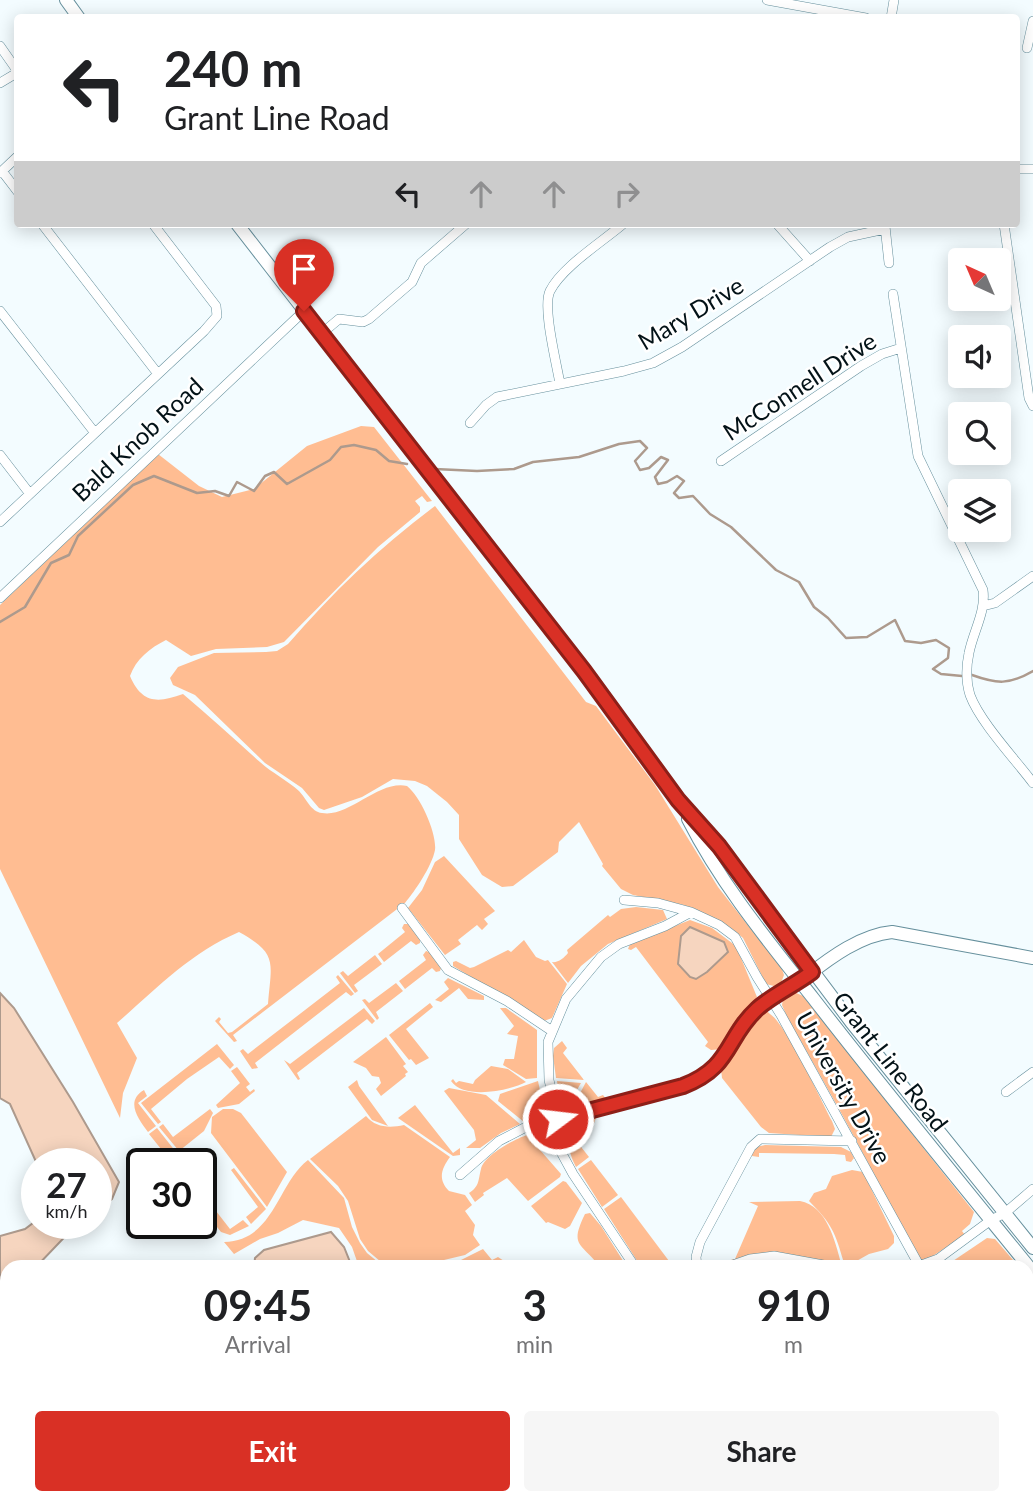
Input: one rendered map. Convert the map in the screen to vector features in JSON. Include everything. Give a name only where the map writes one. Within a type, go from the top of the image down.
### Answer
[{"type":"main road","name":"Grant Line Road","points":[[240,228],[584,671],[678,800],[719,846],[919,1110],[1033,1248]]},
{"type":"main road","name":"Grant Line Road","points":[[678,800],[706,854],[800,981],[1023,1260]]},
{"type":"main road","points":[[800,981],[857,943],[881,933],[892,932],[1033,958]]},
{"type":"street","points":[[767,0],[844,14]]},
{"type":"street","points":[[1030,49],[1033,21]]},
{"type":"street","points":[[0,46],[14,66]]},
{"type":"street","points":[[14,160],[1,172],[14,187]]},
{"type":"street","points":[[45,228],[158,374]]},
{"type":"street","points":[[0,522],[214,321],[218,311],[156,228]]},
{"type":"street","points":[[321,334],[338,319],[363,322],[369,319],[412,282],[421,263],[461,228]]},
{"type":"street","points":[[561,384],[548,310],[550,292],[570,268],[618,228]]},
{"type":"street","points":[[781,228],[810,261]]},
{"type":"street","name":"Mary Drive","points":[[470,424],[486,405],[497,397],[653,363],[682,347],[848,237],[881,228]]},
{"type":"street","points":[[885,228],[889,263]]},
{"type":"street","points":[[1005,228],[1029,398],[1033,406]]},
{"type":"street","name":"McConnell Drive","points":[[893,294],[918,456],[977,574],[983,590],[984,606]]},
{"type":"street","points":[[0,311],[95,433]]},
{"type":"street","name":"Bald Knob Road","points":[[0,598],[304,311]]},
{"type":"street","name":"McConnell Drive","points":[[721,461],[861,366],[882,354],[901,348]]},
{"type":"street","points":[[0,455],[30,494]]},
{"type":"street","points":[[1033,576],[995,603],[984,606],[974,632],[967,678],[970,694],[983,717],[1033,783]]},
{"type":"street","name":"University Drive","points":[[624,900],[658,903],[691,912],[719,925],[735,937],[852,1141],[914,1260]]},
{"type":"street","points":[[402,908],[448,970],[507,1001],[552,1031]]},
{"type":"street","points":[[630,1260],[565,1161],[547,1065],[548,1042],[566,999],[593,965],[619,944],[691,912]]},
{"type":"street","points":[[460,1175],[491,1147],[526,1127],[683,1086],[700,1079],[714,1070],[755,1011],[800,981]]},
{"type":"street","points":[[1006,1092],[1033,1072]]},
{"type":"street","points":[[696,1260],[700,1242],[749,1152],[760,1139],[852,1141]]},
{"type":"street","points":[[936,1260],[1005,1213],[1033,1190]]},
{"type":"street","points":[[747,1260],[774,1256],[796,1260]]},
{"type":"shaded area","points":[[361,426],[374,427],[432,501],[427,502],[422,496],[415,501],[420,512],[378,547],[284,642],[267,647],[216,649],[191,656],[166,640],[144,655],[130,676],[140,692],[152,699],[166,699],[183,694],[265,766],[290,783],[318,812],[332,813],[343,810],[385,788],[407,786],[418,798],[431,826],[435,843],[433,856],[423,878],[405,903],[233,1035],[237,1041],[234,1042],[215,1021],[219,1017],[219,1022],[228,1033],[232,1032],[268,1004],[271,969],[267,954],[261,947],[239,932],[205,950],[174,973],[117,1023],[137,1058],[123,1093],[120,1118],[0,869],[0,605],[158,454],[199,486],[222,497],[254,489],[307,446]]},
{"type":"shaded area","points":[[435,506],[586,702],[596,706],[655,785],[718,887],[782,969],[784,975],[781,983],[774,986],[766,984],[743,938],[736,932],[684,905],[633,895],[621,889],[602,866],[579,822],[559,842],[558,852],[513,886],[502,887],[482,875],[459,839],[459,815],[427,786],[415,781],[393,779],[362,797],[324,810],[319,808],[302,788],[265,763],[195,695],[173,685],[170,678],[178,667],[214,653],[277,651],[288,644],[358,571],[395,537]]},
{"type":"shaded area","points":[[444,856],[495,911],[484,919],[488,924],[482,930],[477,925],[458,940],[461,944],[445,955],[408,908],[422,890],[435,862]]},
{"type":"shaded area","points":[[636,907],[663,910],[667,919],[608,944],[581,966],[568,983],[552,962],[563,958],[568,953],[567,950],[608,915],[610,917],[621,909]]},
{"type":"shaded area","points":[[690,920],[712,928],[736,946],[757,997],[722,1049],[711,1050],[705,1046],[708,1042],[636,947],[628,949],[630,944]]},
{"type":"shaded area","points":[[404,924],[408,924],[420,939],[420,943],[416,945],[411,941],[384,962],[378,954],[405,932],[402,928]]},
{"type":"shaded area","points":[[690,927],[724,942],[728,952],[696,979],[690,977],[678,964],[681,936]]},
{"type":"shaded area","points":[[524,940],[536,957],[548,960],[567,984],[552,1018],[544,1021],[453,966],[456,961],[470,968],[474,967],[508,950],[511,952]]},
{"type":"shaded area","points":[[426,951],[441,968],[440,971],[436,972],[432,968],[405,989],[399,981],[426,960],[423,955]]},
{"type":"shaded area","points":[[375,955],[382,964],[354,985],[358,991],[355,993],[340,973],[343,971],[348,976]]},
{"type":"shaded area","points":[[338,975],[354,994],[351,996],[346,992],[255,1063],[258,1068],[252,1069],[240,1051],[243,1049],[248,1054],[340,983],[336,977]]},
{"type":"shaded area","points":[[448,978],[484,996],[484,1000],[468,999],[459,988],[441,1002],[435,1000],[449,989],[444,982]]},
{"type":"shaded area","points":[[396,983],[403,991],[376,1012],[379,1018],[377,1020],[362,1000],[365,999],[369,1003]]},
{"type":"shaded area","points":[[794,992],[803,996],[974,1212],[970,1224],[962,1231],[965,1235],[927,1260],[916,1254],[787,1017],[782,1005],[783,999]]},
{"type":"shaded area","points":[[0,993],[14,1008],[99,1148],[30,1148],[10,1104],[0,1098]]},
{"type":"shaded area","points":[[430,1003],[433,1007],[406,1029],[429,1058],[416,1065],[389,1035]]},
{"type":"shaded area","points":[[364,1008],[375,1021],[372,1024],[367,1019],[297,1073],[300,1079],[298,1080],[284,1060],[290,1064]]},
{"type":"shaded area","points":[[500,1008],[506,1008],[537,1030],[537,1078],[526,1079],[503,1065],[505,1059],[514,1059],[518,1036],[507,1034],[514,1026]]},
{"type":"shaded area","points":[[760,1012],[767,1012],[777,1021],[794,1047],[832,1121],[835,1129],[831,1137],[769,1133],[761,1127],[722,1078],[721,1069],[752,1019]]},
{"type":"shaded area","points":[[386,1037],[406,1064],[403,1066],[408,1072],[381,1096],[376,1089],[381,1083],[379,1077],[372,1076],[366,1068],[353,1062]]},
{"type":"shaded area","points":[[562,1041],[567,1048],[563,1053],[584,1080],[556,1078],[554,1048]]},
{"type":"shaded area","points":[[217,1044],[234,1065],[230,1069],[219,1057],[187,1079],[151,1109],[161,1122],[158,1124],[141,1103]]},
{"type":"shaded area","points":[[491,1066],[508,1069],[526,1082],[498,1091],[476,1092],[457,1087],[451,1081],[453,1079],[456,1083],[459,1081],[473,1084]]},
{"type":"shaded area","points":[[237,1067],[250,1084],[246,1087],[250,1092],[254,1089],[255,1091],[239,1104],[218,1108],[216,1105],[240,1083],[231,1071]]},
{"type":"shaded area","points":[[357,1080],[388,1126],[372,1120],[348,1087]]},
{"type":"shaded area","points":[[538,1081],[544,1109],[539,1117],[524,1122],[498,1101],[500,1094]]},
{"type":"shaded area","points":[[557,1081],[581,1083],[567,1107],[560,1099]]},
{"type":"shaded area","points":[[586,1082],[598,1097],[603,1095],[606,1099],[571,1110]]},
{"type":"shaded area","points":[[449,1088],[486,1095],[520,1124],[480,1148],[466,1148],[476,1140],[474,1130],[444,1091]]},
{"type":"shaded area","points":[[144,1090],[147,1096],[138,1103],[156,1126],[148,1132],[137,1116],[134,1105],[138,1094]]},
{"type":"shaded area","points":[[415,1105],[453,1153],[460,1148],[460,1155],[453,1156],[398,1118]]},
{"type":"shaded area","points":[[210,1109],[213,1113],[204,1131],[183,1148],[176,1148],[159,1127],[163,1124],[173,1137]]},
{"type":"shaded area","points":[[223,1109],[233,1109],[241,1113],[287,1172],[267,1207],[211,1133],[212,1117]]},
{"type":"shaded area","points":[[591,1115],[596,1118],[594,1123],[574,1138],[589,1157],[576,1167],[569,1144],[571,1129],[582,1118]]},
{"type":"shaded area","points":[[366,1116],[374,1123],[384,1126],[404,1125],[450,1157],[443,1169],[443,1182],[449,1191],[465,1195],[472,1205],[465,1211],[475,1225],[473,1235],[480,1245],[465,1255],[444,1260],[379,1260],[360,1239],[348,1201],[338,1186],[310,1159]]},
{"type":"shaded area","points":[[157,1128],[173,1148],[160,1148],[149,1134]]},
{"type":"shaded area","points":[[527,1135],[561,1174],[560,1177],[528,1201],[507,1178],[483,1193],[475,1202],[469,1193],[477,1185],[483,1164],[501,1148]]},
{"type":"shaded area","points":[[756,1147],[841,1147],[851,1152],[854,1158],[851,1162],[846,1161],[845,1155],[834,1154],[759,1153],[759,1157],[752,1156]]},
{"type":"shaded area","points":[[308,1160],[344,1198],[352,1227],[360,1243],[376,1260],[357,1260],[352,1247],[339,1228],[303,1220],[234,1254],[224,1242],[241,1239],[254,1232],[273,1210],[298,1170]]},
{"type":"shaded area","points":[[591,1160],[618,1195],[602,1207],[578,1169]]},
{"type":"shaded area","points":[[234,1168],[266,1209],[251,1224],[246,1217],[258,1207],[231,1170]]},
{"type":"shaded area","points":[[112,1170],[119,1182],[112,1199]]},
{"type":"shaded area","points":[[852,1170],[863,1172],[894,1236],[894,1243],[888,1249],[858,1260],[843,1260],[832,1229],[809,1201],[814,1193],[826,1189],[832,1176]]},
{"type":"shaded area","points":[[563,1181],[582,1203],[570,1226],[565,1229],[546,1223],[531,1206]]},
{"type":"shaded area","points":[[621,1197],[668,1260],[637,1260],[604,1209]]},
{"type":"shaded area","points":[[800,1201],[809,1204],[823,1217],[833,1235],[840,1260],[809,1260],[791,1256],[730,1260],[735,1259],[758,1206],[749,1202]]},
{"type":"shaded area","points":[[217,1212],[230,1229],[243,1220],[249,1226],[230,1235],[221,1232],[217,1227]]},
{"type":"shaded area","points":[[590,1213],[601,1226],[623,1260],[594,1260],[579,1244],[578,1233],[585,1214]]},
{"type":"shaded area","points":[[21,1230],[21,1239],[63,1239],[43,1260],[0,1260],[0,1236]]},
{"type":"shaded area","points":[[331,1232],[344,1247],[349,1260],[255,1260],[264,1250]]},
{"type":"shaded area","points":[[987,1238],[995,1239],[1013,1260],[954,1260]]},
{"type":"shaded area","points":[[483,1249],[492,1260],[461,1260]]},
{"type":"waterway","points":[[435,469],[514,469],[533,462],[579,457],[619,444],[640,441],[647,448],[635,461],[640,470],[649,468],[661,457],[668,460],[655,477],[658,484],[677,476],[684,481],[674,493],[679,498],[693,496],[710,514],[731,527],[776,570],[799,582],[814,607],[846,638],[867,637],[895,620],[905,641],[921,643],[936,640],[949,648],[948,658],[933,669],[941,674],[962,676]]},
{"type":"waterway","points":[[0,622],[25,607],[51,563],[69,555],[78,536],[133,485],[154,476],[197,493],[215,491],[229,496],[237,482],[254,491],[265,476],[274,472],[287,484],[330,460],[341,447],[354,445],[376,450],[389,461],[407,464]]},
{"type":"waterway","points":[[972,675],[1003,682],[1033,671]]},
{"type":"route","points":[[304,311],[584,671],[678,800],[719,846],[812,972],[755,1011],[714,1070],[700,1079],[683,1086],[558,1119]]}]
